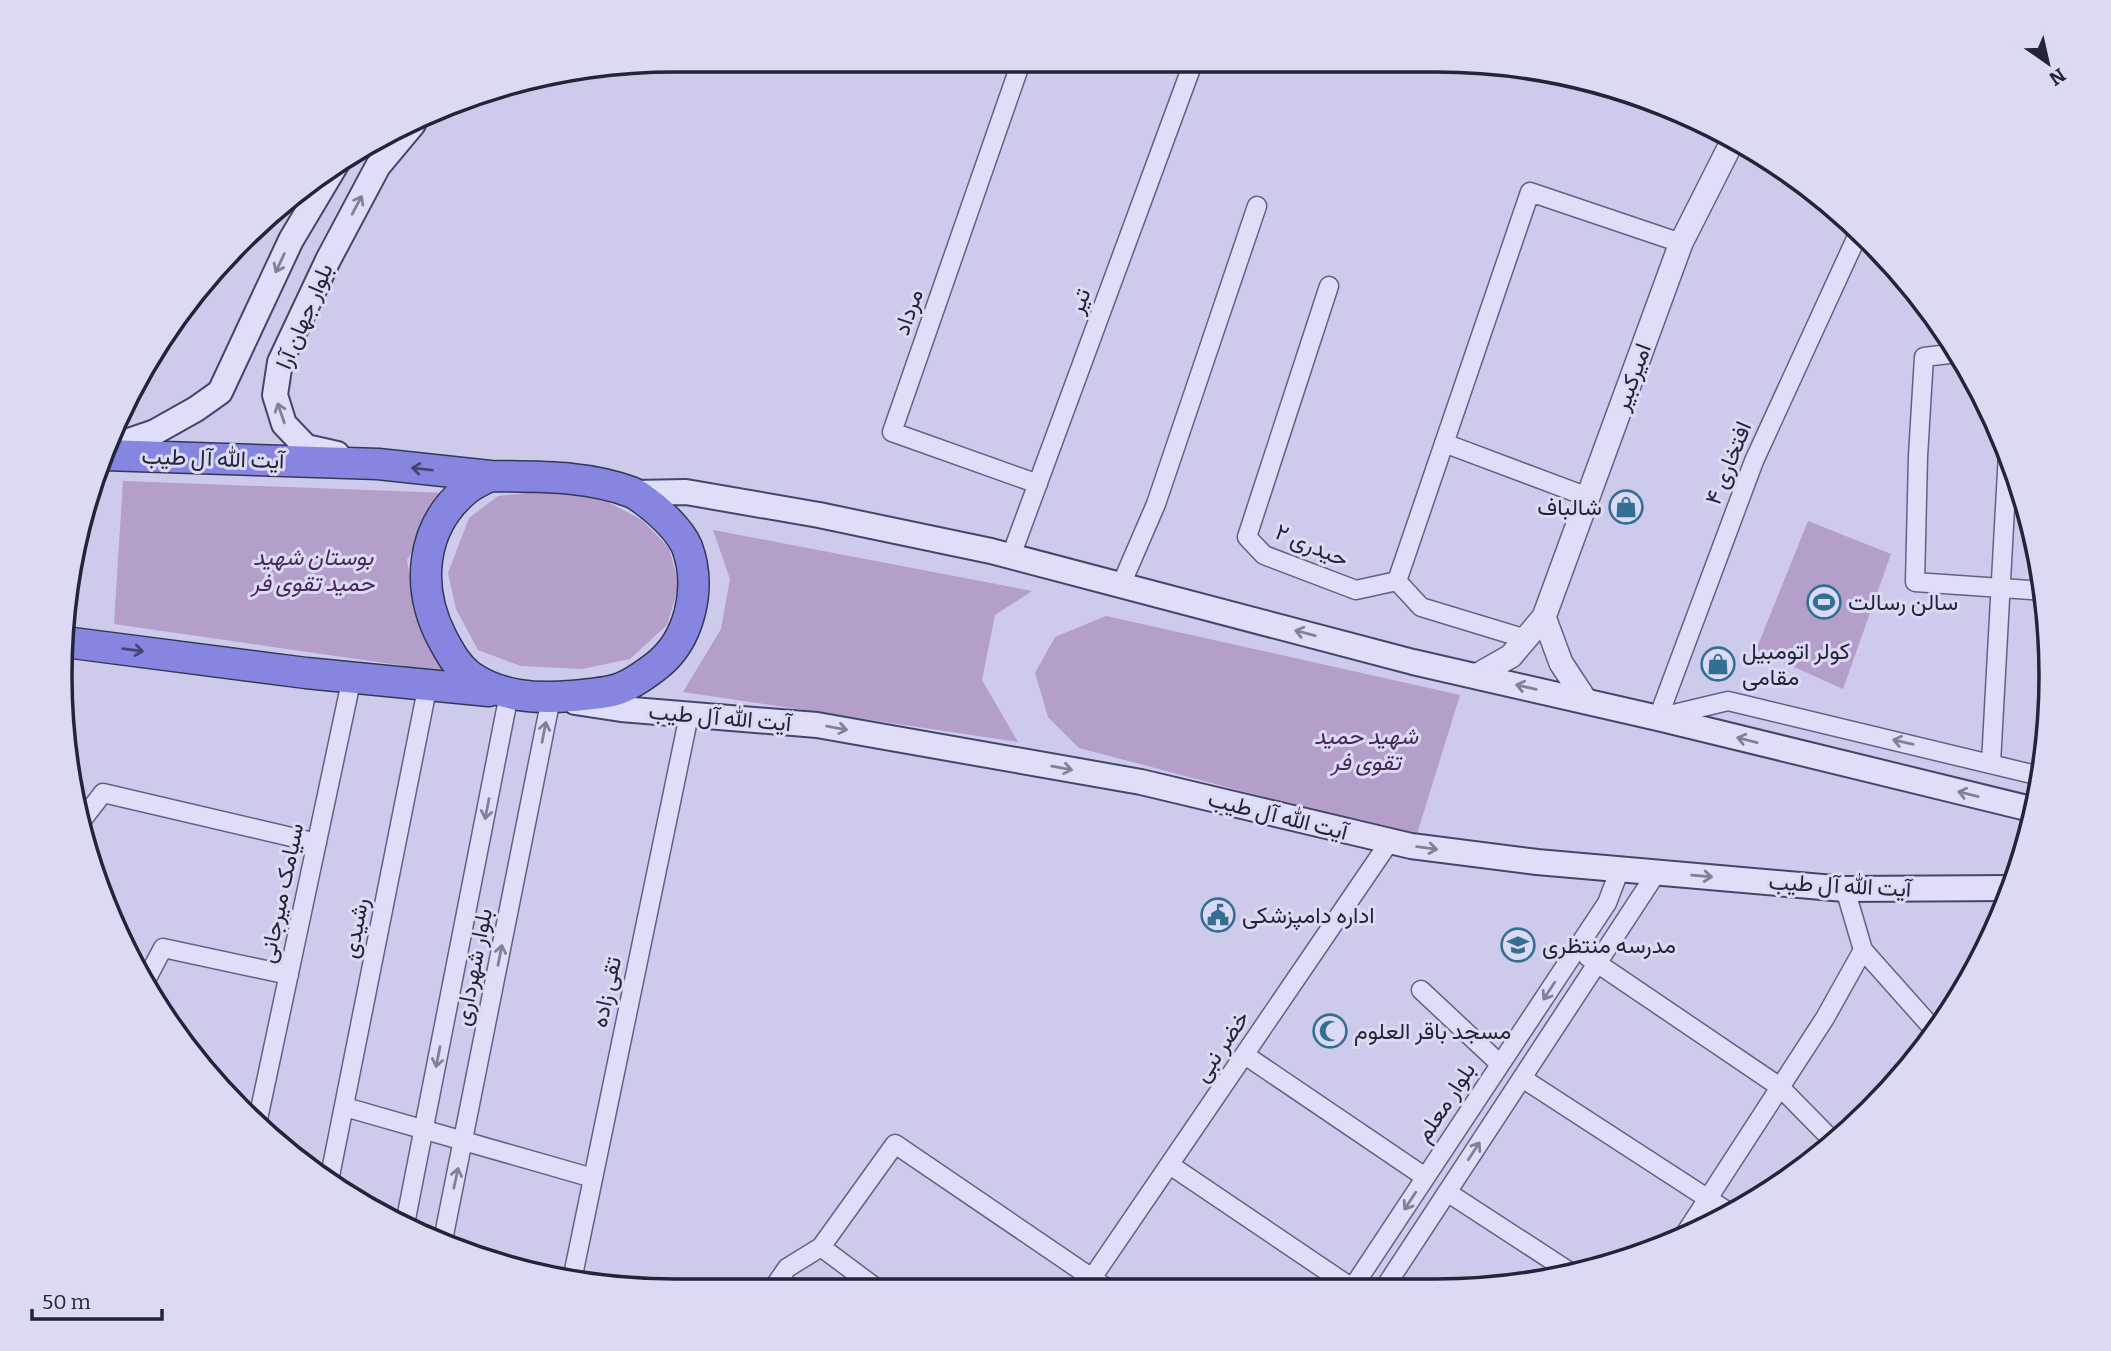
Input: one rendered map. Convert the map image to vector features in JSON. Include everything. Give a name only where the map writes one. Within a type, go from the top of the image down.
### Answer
[{"type":"highway","name":"آیت الله آل طیب","points":[[114,455],[378,464],[490,477],[590,480],[634,493]]},
{"type":"highway","points":[[490,477],[468,488],[449,506],[438,526],[429,549],[425,575],[426,598],[433,621],[454,662],[472,677],[509,694]]},
{"type":"highway","points":[[73,643],[551,698],[617,692],[662,662],[690,616],[694,589],[686,546],[673,525],[634,493]]},
{"type":"main road","name":"بلوار جهان آرا","points":[[378,464],[306,447],[285,424],[275,395],[280,362],[328,260],[378,166],[402,137]]},
{"type":"main road","name":"بلوار جهان آرا","points":[[118,444],[155,432],[220,392],[291,240],[323,186]]},
{"type":"main road","points":[[634,493],[685,492],[819,515],[1011,556],[1413,662],[1658,718],[2025,808]]},
{"type":"main road","name":"آیت الله آل طیب","points":[[551,698],[621,709],[817,725],[1141,782],[1411,846],[1537,862],[1845,889],[2001,885]]},
{"type":"street","name":"مرداد","points":[[1018,72],[892,432],[1038,484]]},
{"type":"street","name":"تیر","points":[[1011,556],[1190,72]]},
{"type":"street","name":"امیرکبیر","points":[[1476,676],[1511,656],[1544,617],[1681,243],[1729,148]]},
{"type":"street","points":[[1526,639],[1421,607],[1397,581],[1530,192],[1681,243]]},
{"type":"street","points":[[1121,585],[1156,504],[1256,206]]},
{"type":"street","name":"افتخاری ۴","points":[[1658,718],[1754,461],[1855,242]]},
{"type":"street","name":"حیدری ۲","points":[[1329,286],[1247,537],[1264,555],[1356,590],[1397,581]]},
{"type":"street","points":[[1946,354],[1924,357],[1915,582],[2033,591]]},
{"type":"street","points":[[1444,443],[1588,497]]},
{"type":"street","points":[[1992,763],[2007,480]]},
{"type":"street","points":[[1544,617],[1561,663],[1586,701]]},
{"type":"street","name":"سیامک میرجانی","points":[[259,1112],[352,677]]},
{"type":"street","name":"رشیدی","points":[[331,1171],[428,684]]},
{"type":"street","name":"بلوار شهرداری","points":[[407,1216],[509,694]]},
{"type":"street","name":"بلوار شهرداری","points":[[444,1233],[551,698]]},
{"type":"street","points":[[1658,718],[1728,701],[2031,774]]},
{"type":"street","name":"تقی زاده","points":[[574,1270],[689,715]]},
{"type":"street","points":[[88,813],[103,793],[317,843]]},
{"type":"street","name":"خضر نبی","points":[[1091,1279],[1390,842]]},
{"type":"street","name":"بلوار معلم","points":[[1359,1279],[1607,902],[1620,869]]},
{"type":"street","points":[[1390,1279],[1657,872]]},
{"type":"street","points":[[1845,889],[1863,950],[1928,1023]]},
{"type":"street","points":[[150,972],[163,948],[289,975]]},
{"type":"street","points":[[1576,949],[1780,1087],[1827,1135]]},
{"type":"street","points":[[1693,1221],[1825,1018],[1863,950]]},
{"type":"street","points":[[1421,990],[1500,1064]]},
{"type":"street","points":[[1245,1055],[1425,1177]]},
{"type":"street","points":[[1522,1078],[1720,1207]]},
{"type":"street","points":[[345,1107],[593,1178]]},
{"type":"street","points":[[779,1279],[787,1268],[821,1247],[894,1144],[1079,1279]]},
{"type":"street","points":[[1170,1165],[1338,1279]]},
{"type":"street","points":[[1447,1192],[1561,1266]]},
{"type":"street","points":[[821,1247],[865,1279]]},
{"type":"green space","name":"بوستان شهید حمید تقوی فر","points":[[123,481],[447,493],[407,560],[417,616],[447,672],[114,624]]},
{"type":"green space","points":[[552,490],[604,500],[642,520],[669,548],[679,585],[667,625],[630,659],[582,669],[521,666],[478,650],[456,609],[448,573],[469,518],[498,496]]},
{"type":"green space","name":"سالن رسالت","points":[[1808,521],[1891,554],[1843,689],[1756,650]]},
{"type":"green space","points":[[713,530],[1032,591],[995,615],[982,680],[1018,742],[683,692],[721,629],[730,579]]},
{"type":"green space","name":"شهید حمید تقوی فر","points":[[1106,616],[1460,695],[1416,837],[1079,748],[1048,717],[1035,673],[1055,637]]},
{"type":"place","name":"شالباف","points":[[1626,507]]},
{"type":"place","name":"سالن رسالت","points":[[1824,602]]},
{"type":"place","name":"کولر اتومبیل مقامی","points":[[1718,664]]},
{"type":"place","name":"اداره دامپزشکی","points":[[1218,915]]},
{"type":"place","name":"مدرسه منتظری","points":[[1518,945]]},
{"type":"place","name":"مسجد باقر العلوم","points":[[1330,1031]]}]
